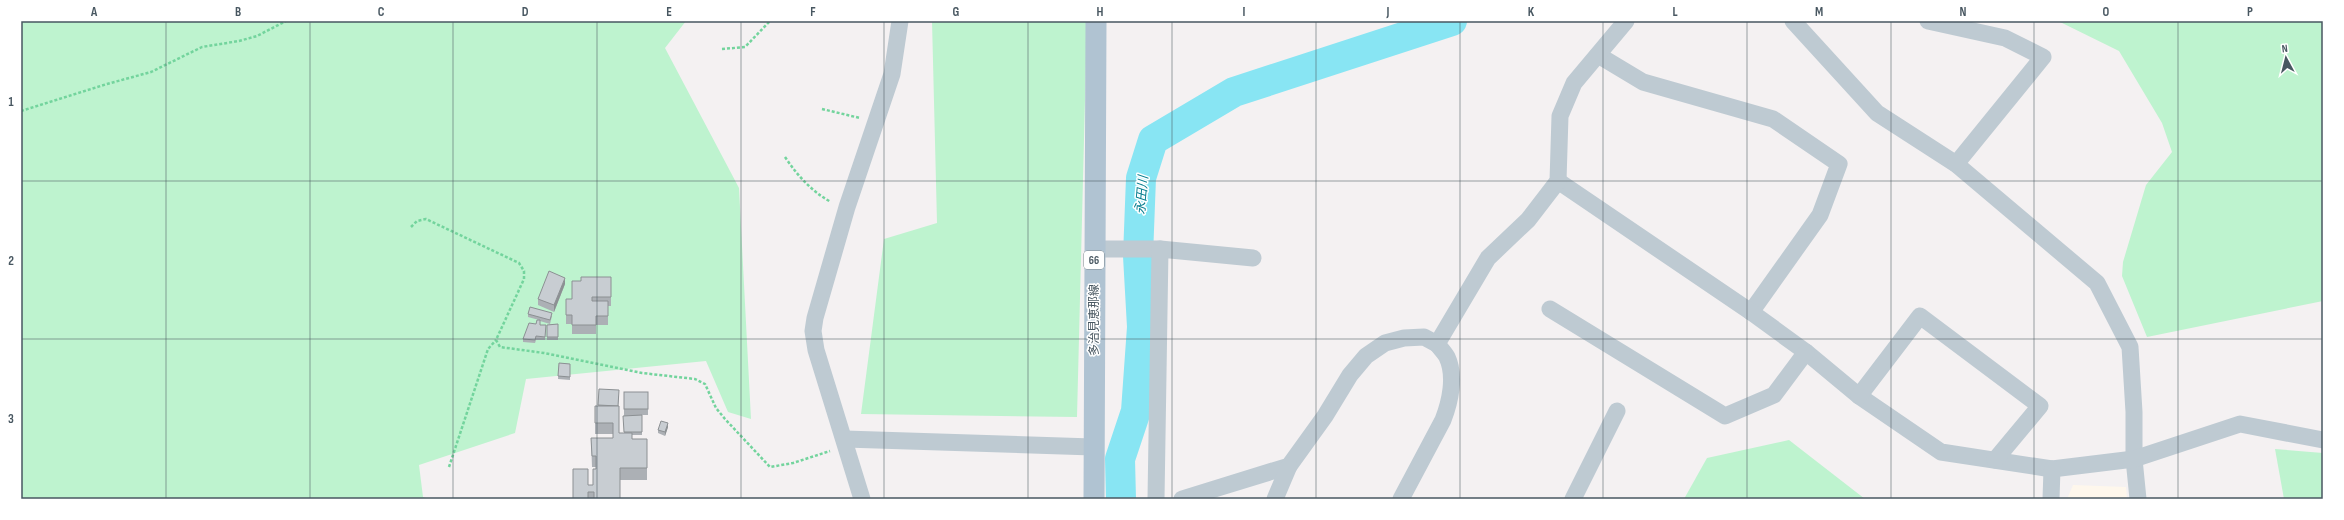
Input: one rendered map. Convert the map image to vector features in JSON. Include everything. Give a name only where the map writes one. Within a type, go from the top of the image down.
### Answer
[{"type":"main road","name":"多治見恵那線","points":[[1094,499],[1093,447],[1101,249],[1096,21]]},
{"type":"street","points":[[862,499],[816,350],[813,331],[815,318],[847,206],[892,74],[900,21]]},
{"type":"street","points":[[1437,344],[1488,258],[1528,220],[1558,181],[1560,116],[1574,83],[1626,21]]},
{"type":"street","points":[[1793,21],[1877,113],[1956,164],[2097,283],[2130,347],[2134,412],[2134,459],[2138,499]]},
{"type":"street","points":[[1928,21],[2005,38],[2043,58],[1956,164]]},
{"type":"street","points":[[1598,55],[1643,82],[1773,120],[1839,164],[1820,214],[1751,312]]},
{"type":"street","points":[[1558,181],[1751,312],[1806,352],[1859,396],[1941,452],[2052,469],[2134,459],[2240,424],[2323,440]]},
{"type":"street","points":[[1101,249],[1155,249],[1253,258]]},
{"type":"street","points":[[1155,249],[1156,499]]},
{"type":"street","points":[[1550,309],[1725,416],[1774,395],[1806,352]]},
{"type":"street","points":[[1859,396],[1920,316],[2040,406],[1994,460]]},
{"type":"street","points":[[1275,499],[1289,466],[1325,416],[1350,374],[1366,356],[1385,343],[1404,338],[1424,337],[1437,344],[1447,357],[1451,380],[1447,408],[1443,420],[1401,499]]},
{"type":"street","points":[[1574,499],[1618,411]]},
{"type":"street","points":[[845,443],[1093,447]]},
{"type":"street","points":[[1182,499],[1289,466]]},
{"type":"street","points":[[2051,499],[2052,469]]},
{"type":"path","points":[[21,111],[151,72],[202,47],[251,38],[286,21]]},
{"type":"path","points":[[722,49],[745,47],[770,21]]},
{"type":"path","points":[[822,109],[876,121]]},
{"type":"path","points":[[785,157],[797,175],[813,191],[830,202],[847,206]]},
{"type":"path","points":[[411,227],[417,221],[426,219],[519,263],[524,271],[524,279],[496,340],[488,349],[449,467]]},
{"type":"path","points":[[496,340],[500,347],[544,353],[642,373],[695,379],[705,384],[716,408],[770,466],[793,463],[845,443]]},
{"type":"shaded area","points":[[2073,485],[2126,487],[2127,499],[2067,499]]},
{"type":"green space","points":[[21,21],[686,21],[665,48],[739,188],[751,419],[728,412],[706,361],[526,379],[515,433],[419,465],[423,497],[429,499],[21,499]]},
{"type":"green space","points":[[932,21],[1087,21],[1077,417],[861,414],[884,239],[937,223]]},
{"type":"green space","points":[[2058,21],[2323,21],[2323,301],[2147,337],[2122,276],[2123,262],[2146,185],[2172,152],[2162,123],[2119,51]]},
{"type":"green space","points":[[1789,440],[1865,499],[1684,499],[1707,458]]},
{"type":"green space","points":[[2275,449],[2323,453],[2323,499],[2284,499]]},
{"type":"building","points":[[549,271],[565,278],[554,305],[538,299]]},
{"type":"building","points":[[581,277],[611,277],[611,297],[592,297],[592,301],[608,301],[608,316],[596,316],[596,325],[572,325],[572,315],[566,315],[566,299],[572,299],[572,281],[581,281]]},
{"type":"building","points":[[530,307],[552,313],[550,320],[528,314]]},
{"type":"building","points":[[537,320],[540,320],[540,325],[546,325],[545,337],[536,336],[535,340],[523,339],[529,323],[536,324]]},
{"type":"building","points":[[558,324],[558,337],[547,337],[547,325]]},
{"type":"building","points":[[559,363],[570,364],[570,377],[558,376]]},
{"type":"building","points":[[599,389],[619,390],[618,406],[598,405]]},
{"type":"building","points":[[624,392],[648,392],[648,409],[624,409]]},
{"type":"building","points":[[595,406],[619,406],[619,433],[632,433],[632,439],[647,439],[647,468],[620,468],[620,499],[594,499],[594,492],[588,492],[588,499],[573,499],[573,469],[588,469],[588,485],[593,485],[593,469],[596,469],[596,456],[592,456],[591,438],[613,438],[613,423],[595,423]]},
{"type":"building","points":[[642,415],[642,432],[624,432],[623,416]]},
{"type":"building","points":[[661,421],[668,423],[665,432],[658,430]]},
{"type":"waterway","name":"永田川","points":[[1121,499],[1120,459],[1136,411],[1142,327],[1138,256],[1141,178],[1153,140],[1234,92],[1452,21]]}]
